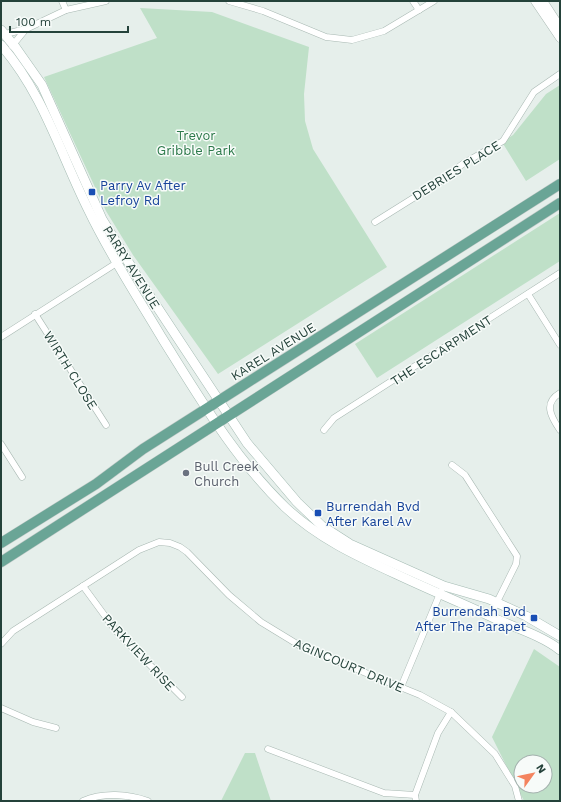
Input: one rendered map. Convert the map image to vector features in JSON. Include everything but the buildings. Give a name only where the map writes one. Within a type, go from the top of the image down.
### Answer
[{"type":"main road","name":"PARRY AVENUE","points":[[2,33],[7,47],[37,96],[88,208],[117,263],[240,458],[287,508],[315,531],[336,545],[366,560],[442,590]]},
{"type":"main road","name":"PARRY AVENUE","points":[[7,47],[42,85],[102,219],[228,416],[260,460],[297,502],[322,526],[350,544],[442,590]]},
{"type":"main road","name":"KAREL AVENUE","points":[[1,544],[96,484],[143,449],[560,184]]},
{"type":"main road","points":[[1,562],[560,202]]},
{"type":"main road","points":[[442,590],[496,602],[526,616],[560,636]]},
{"type":"main road","points":[[442,590],[490,616],[560,650]]},
{"type":"street","points":[[62,1],[66,10]]},
{"type":"street","points":[[2,33],[26,29],[66,10],[106,1]]},
{"type":"street","points":[[230,1],[251,4],[326,37],[352,40],[384,31],[434,1]]},
{"type":"street","points":[[413,1],[419,10]]},
{"type":"street","points":[[535,1],[560,38]]},
{"type":"street","points":[[543,1],[560,27]]},
{"type":"street","points":[[7,47],[26,29]]},
{"type":"street","name":"DEBRIES PLACE","points":[[375,222],[439,182],[464,163],[503,141],[534,92],[560,74]]},
{"type":"street","points":[[1,337],[126,257]]},
{"type":"street","name":"THE ESCARPMENT","points":[[324,430],[334,418],[560,273]]},
{"type":"street","points":[[528,294],[560,345]]},
{"type":"street","name":"WIRTH CLOSE","points":[[35,314],[106,425]]},
{"type":"street","points":[[560,393],[553,397],[549,405],[551,416],[560,430]]},
{"type":"street","points":[[1,444],[22,477]]},
{"type":"street","points":[[452,465],[465,475],[512,546],[516,556],[516,564],[490,616]]},
{"type":"street","name":"AGINCOURT DRIVE","points":[[1,644],[13,632],[139,550],[155,543],[170,543],[187,552],[229,595],[261,622],[302,647],[420,695],[452,712],[495,754],[515,786],[519,801]]},
{"type":"street","name":"PARKVIEW RISE","points":[[83,586],[116,631],[182,697]]},
{"type":"street","points":[[401,687],[442,590]]},
{"type":"street","points":[[1,708],[34,722],[56,728]]},
{"type":"street","points":[[268,749],[384,793],[415,798],[438,733],[452,712]]},
{"type":"street","points":[[83,801],[115,795],[129,796],[148,801]]},
{"type":"green space","name":"Trevor Gribble Park","points":[[140,8],[212,12],[309,47],[304,94],[305,121],[313,149],[387,267],[218,374],[133,255],[106,211],[44,77],[157,38]]},
{"type":"green space","points":[[560,85],[560,159],[526,181],[502,142],[513,135],[546,94]]},
{"type":"green space","points":[[560,213],[560,261],[377,378],[355,344]]},
{"type":"green space","points":[[534,649],[560,667],[560,801],[524,801],[520,794],[553,794],[553,754],[513,754],[513,779],[492,737]]},
{"type":"green space","points":[[245,753],[255,753],[271,801],[221,801]]},
{"type":"place","name":"Parry Av After Lefroy Rd","points":[[92,192]]},
{"type":"place","name":"Bull Creek Church","points":[[186,473]]},
{"type":"place","name":"Burrendah Bvd After Karel Av","points":[[318,513]]},
{"type":"place","name":"Burrendah Bvd After The Parapet","points":[[534,618]]}]
